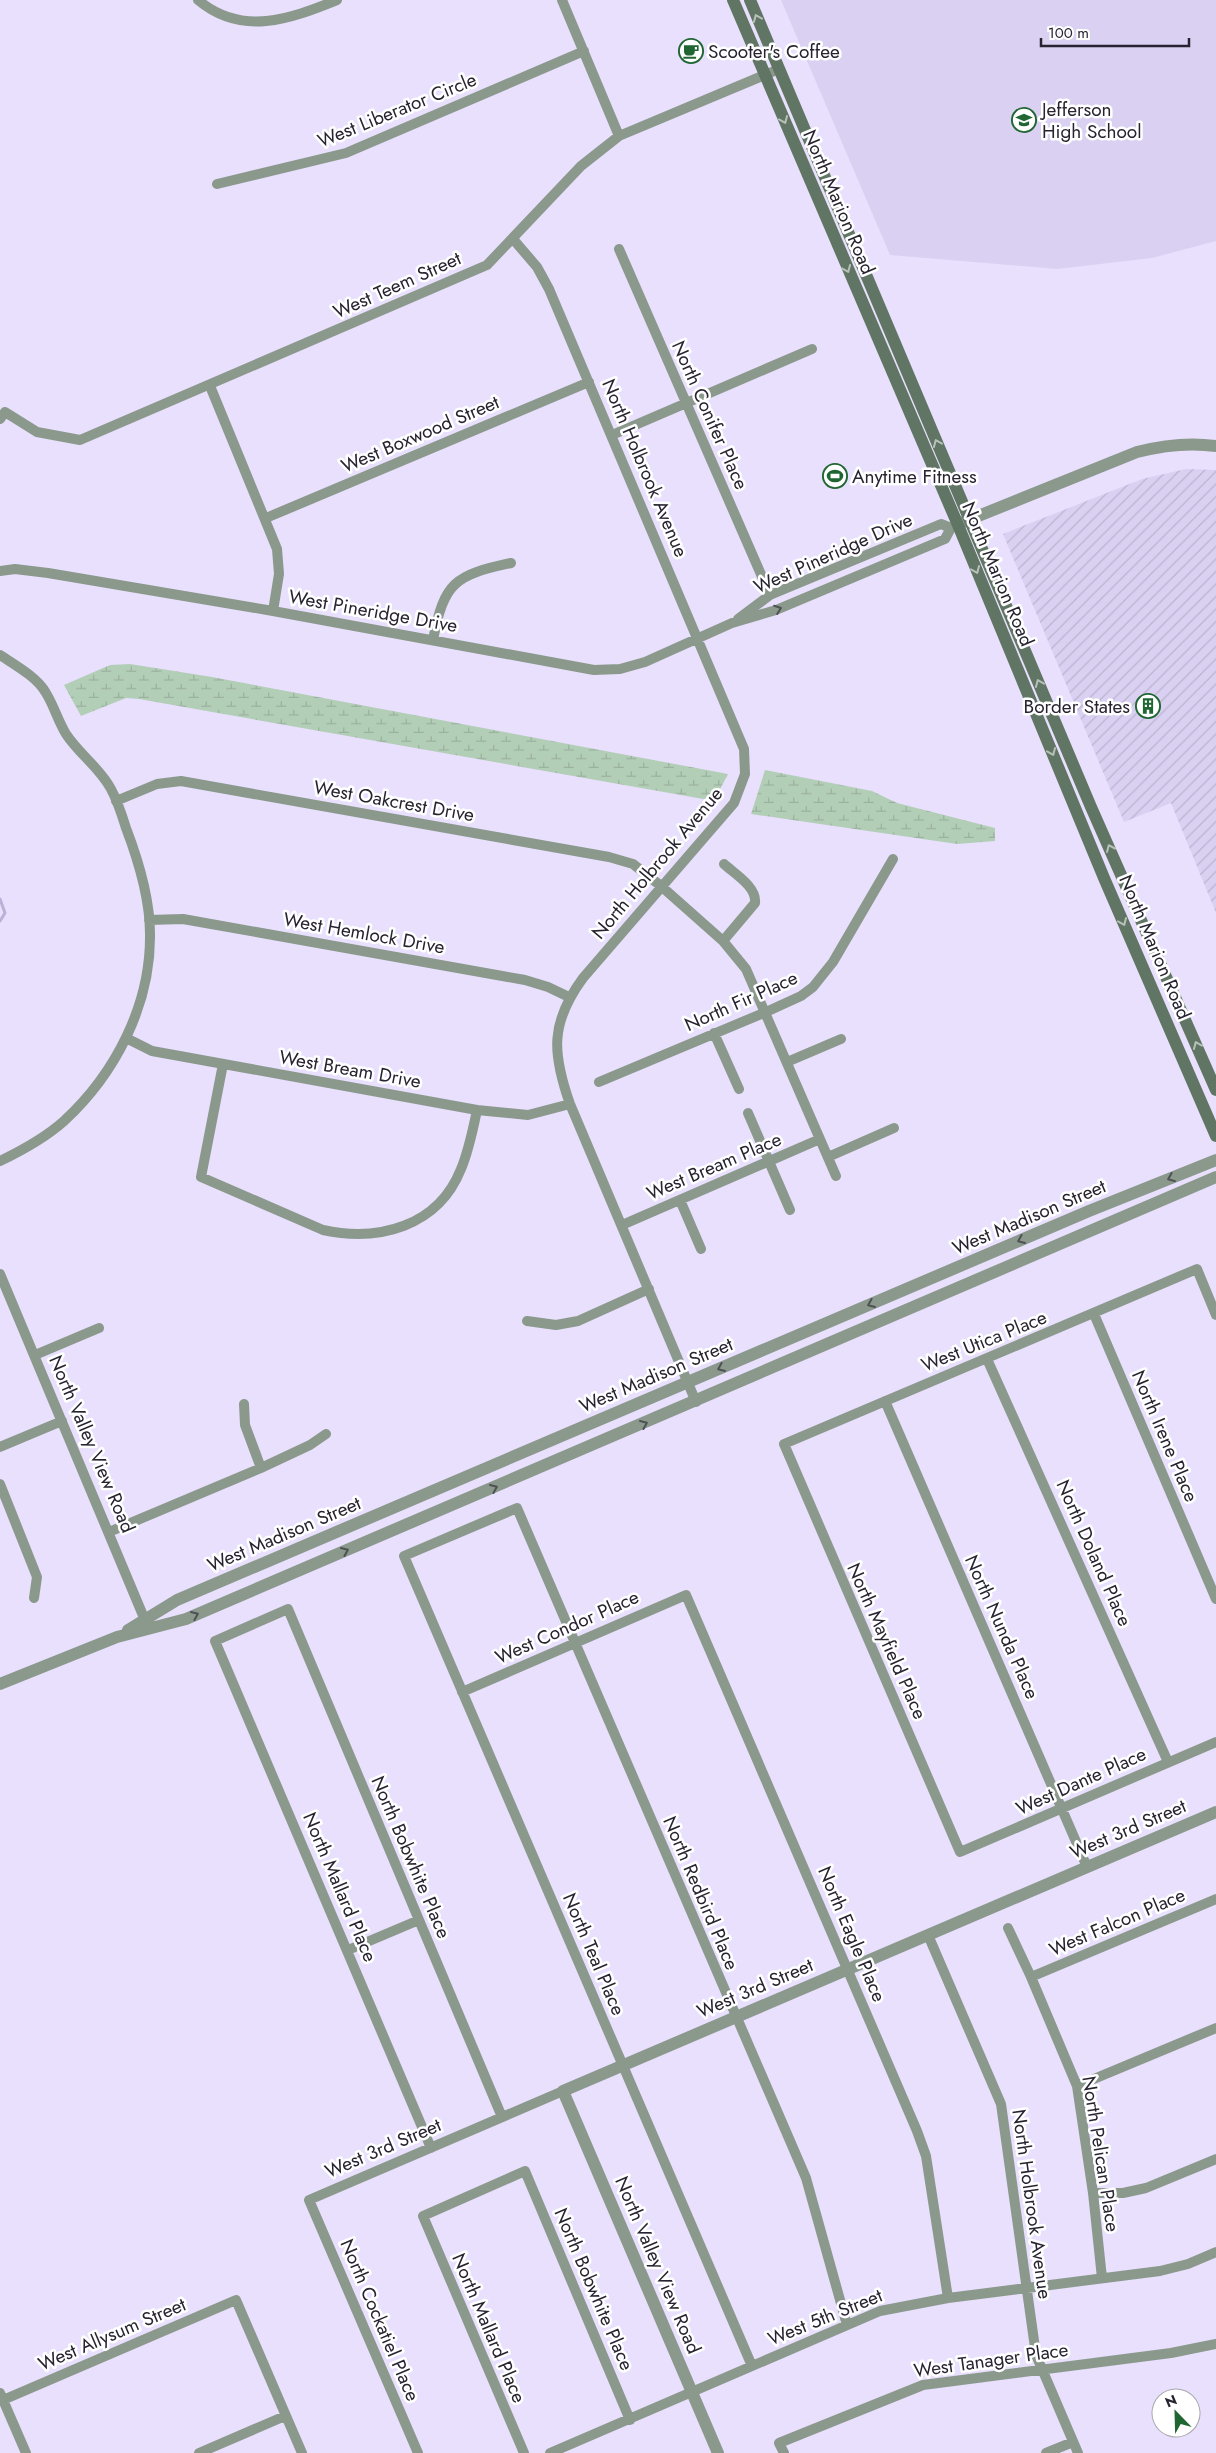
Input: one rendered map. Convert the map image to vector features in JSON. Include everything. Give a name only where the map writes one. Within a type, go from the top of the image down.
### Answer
[{"type":"main road","name":"North Marion Road","points":[[733,0],[960,524],[1091,807],[1216,1090]]},
{"type":"main road","name":"North Marion Road","points":[[750,0],[780,68],[960,524],[1100,869],[1216,1136]]},
{"type":"street","points":[[198,0],[218,13],[243,20],[263,22],[302,14],[337,0]]},
{"type":"street","points":[[562,0],[619,136]]},
{"type":"street","name":"West Liberator Circle","points":[[218,184],[346,153],[584,51]]},
{"type":"street","name":"West Teem Street","points":[[3,416],[37,432],[80,440],[210,386],[487,265],[582,166],[619,136],[780,68]]},
{"type":"street","name":"North Holbrook Avenue","points":[[513,239],[537,267],[549,289],[742,741],[745,774],[734,803],[661,886],[569,997],[557,1028],[556,1048],[560,1075],[570,1104],[696,1402]]},
{"type":"street","name":"North Conifer Place","points":[[619,249],[770,595]]},
{"type":"street","points":[[612,435],[812,349]]},
{"type":"street","name":"West Boxwood Street","points":[[266,518],[589,382]]},
{"type":"street","points":[[210,386],[266,518],[279,557],[279,574],[274,611]]},
{"type":"street","points":[[960,524],[1136,452],[1163,445],[1192,443],[1216,446]]},
{"type":"street","name":"West Pineridge Drive","points":[[732,623],[770,595],[941,524],[960,524]]},
{"type":"street","name":"West Pineridge Drive","points":[[0,571],[29,570],[274,611],[600,670],[620,669],[645,662],[732,623],[776,610],[945,539],[960,524]]},
{"type":"street","points":[[433,640],[439,608],[452,587],[476,570],[512,563]]},
{"type":"street","points":[[0,655],[28,675],[46,692],[66,734],[106,781],[116,801],[133,846],[146,891],[150,934],[147,977],[140,1005],[126,1038],[104,1076],[63,1122],[24,1149],[0,1161]]},
{"type":"street","name":"West Oakcrest Drive","points":[[116,801],[164,782],[188,782],[610,857],[633,864],[723,941],[746,969],[836,1176]]},
{"type":"street","name":"North Fir Place","points":[[599,1082],[801,996],[822,978],[833,962],[893,859]]},
{"type":"street","points":[[723,941],[755,904],[756,900],[752,890],[724,864]]},
{"type":"street","name":"West Hemlock Drive","points":[[149,920],[183,919],[525,980],[548,986],[569,997]]},
{"type":"street","points":[[714,1033],[739,1089]]},
{"type":"street","name":"West Bream Drive","points":[[126,1038],[152,1051],[477,1110],[528,1115],[570,1104]]},
{"type":"street","points":[[787,1062],[841,1039]]},
{"type":"street","points":[[223,1064],[201,1176],[323,1230],[338,1233],[362,1235],[389,1231],[413,1221],[434,1206],[445,1196],[461,1170],[477,1110]]},
{"type":"street","points":[[748,1113],[790,1210]]},
{"type":"street","points":[[828,1157],[894,1128]]},
{"type":"street","name":"West Bream Place","points":[[622,1225],[820,1139]]},
{"type":"street","name":"West Madison Street","points":[[147,1624],[177,1600],[1089,1211],[1216,1160]]},
{"type":"street","name":"West Madison Street","points":[[0,1684],[147,1624],[194,1616],[696,1402],[1216,1177]]},
{"type":"street","points":[[680,1200],[701,1249]]},
{"type":"street","name":"West Utica Place","points":[[784,1444],[1197,1269],[1216,1315]]},
{"type":"street","name":"North Valley View Road","points":[[0,1274],[147,1624]]},
{"type":"street","points":[[527,1321],[556,1325],[578,1321],[649,1289]]},
{"type":"street","name":"North Irene Place","points":[[1094,1314],[1216,1599]]},
{"type":"street","points":[[35,1355],[99,1328]]},
{"type":"street","name":"North Doland Place","points":[[987,1359],[1168,1762]]},
{"type":"street","name":"North Nunda Place","points":[[885,1401],[1088,1867]]},
{"type":"street","points":[[244,1404],[245,1426],[261,1468]]},
{"type":"street","points":[[0,1447],[62,1420]]},
{"type":"street","points":[[108,1532],[261,1468],[310,1445],[326,1434]]},
{"type":"street","name":"North Mayfield Place","points":[[784,1444],[960,1852]]},
{"type":"street","points":[[0,1484],[37,1577],[34,1598]]},
{"type":"street","name":"North Redbird Place","points":[[404,1556],[517,1508],[811,2192],[847,2325]]},
{"type":"street","name":"North Teal Place","points":[[404,1556],[752,2366]]},
{"type":"street","name":"West Condor Place","points":[[462,1692],[686,1595]]},
{"type":"street","name":"North Eagle Place","points":[[686,1595],[917,2131],[926,2156],[948,2298]]},
{"type":"street","name":"North Mallard Place","points":[[288,1609],[215,1642],[431,2148]]},
{"type":"street","name":"North Bobwhite Place","points":[[288,1609],[502,2117]]},
{"type":"street","name":"West Dante Place","points":[[960,1852],[1216,1742]]},
{"type":"street","name":"West 3rd Street","points":[[310,2200],[1216,1812]]},
{"type":"street","name":"West Falcon Place","points":[[1031,1977],[1216,1899]]},
{"type":"street","points":[[348,1950],[418,1920]]},
{"type":"street","name":"North Pelican Place","points":[[1008,1928],[1077,2086],[1093,2193],[1102,2278]]},
{"type":"street","name":"North Holbrook Avenue","points":[[928,1935],[1001,2104],[1033,2340],[1041,2369],[1078,2453]]},
{"type":"street","points":[[1077,2086],[1216,2028]]},
{"type":"street","name":"North Valley View Road","points":[[563,2091],[718,2453]]},
{"type":"street","points":[[1093,2193],[1123,2193],[1146,2188],[1216,2159]]},
{"type":"street","name":"North Mallard Place","points":[[524,2453],[422,2216],[525,2171]]},
{"type":"street","name":"North Bobwhite Place","points":[[525,2171],[630,2420]]},
{"type":"street","name":"North Cockatiel Place","points":[[310,2200],[418,2453]]},
{"type":"street","name":"West 5th Street","points":[[550,2453],[847,2325],[891,2308],[948,2298],[1173,2269],[1216,2252]]},
{"type":"street","name":"West Allysum Street","points":[[2,2397],[236,2300],[285,2416]]},
{"type":"street","name":"West Tanager Place","points":[[784,2453],[779,2443],[923,2385],[1190,2351],[1216,2344]]},
{"type":"street","points":[[2,2397],[26,2453]]},
{"type":"street","points":[[199,2453],[285,2416],[302,2453]]},
{"type":"street","points":[[1046,2453],[1073,2442]]},
{"type":"shaded area","name":"Jefferson High School","points":[[781,0],[1216,0],[1216,241],[1152,258],[1057,269],[890,255]]},
{"type":"shaded area","points":[[1186,469],[1216,470],[1216,913],[1171,803],[1124,822],[1003,534],[1142,479]]},
{"type":"green space","points":[[130,664],[212,677],[728,774],[716,797],[709,800],[139,699],[126,698],[81,716],[64,685],[110,665]]},
{"type":"green space","points":[[765,770],[872,791],[897,803],[995,828],[995,841],[957,844],[751,814]]},
{"type":"waterway","points":[[0,899],[5,913],[0,921]]},
{"type":"place","name":"Scooter's Coffee","points":[[691,51]]},
{"type":"place","name":"Jefferson High School","points":[[1024,120]]},
{"type":"place","name":"Anytime Fitness","points":[[835,476]]},
{"type":"place","name":"Border States","points":[[1148,706]]}]
